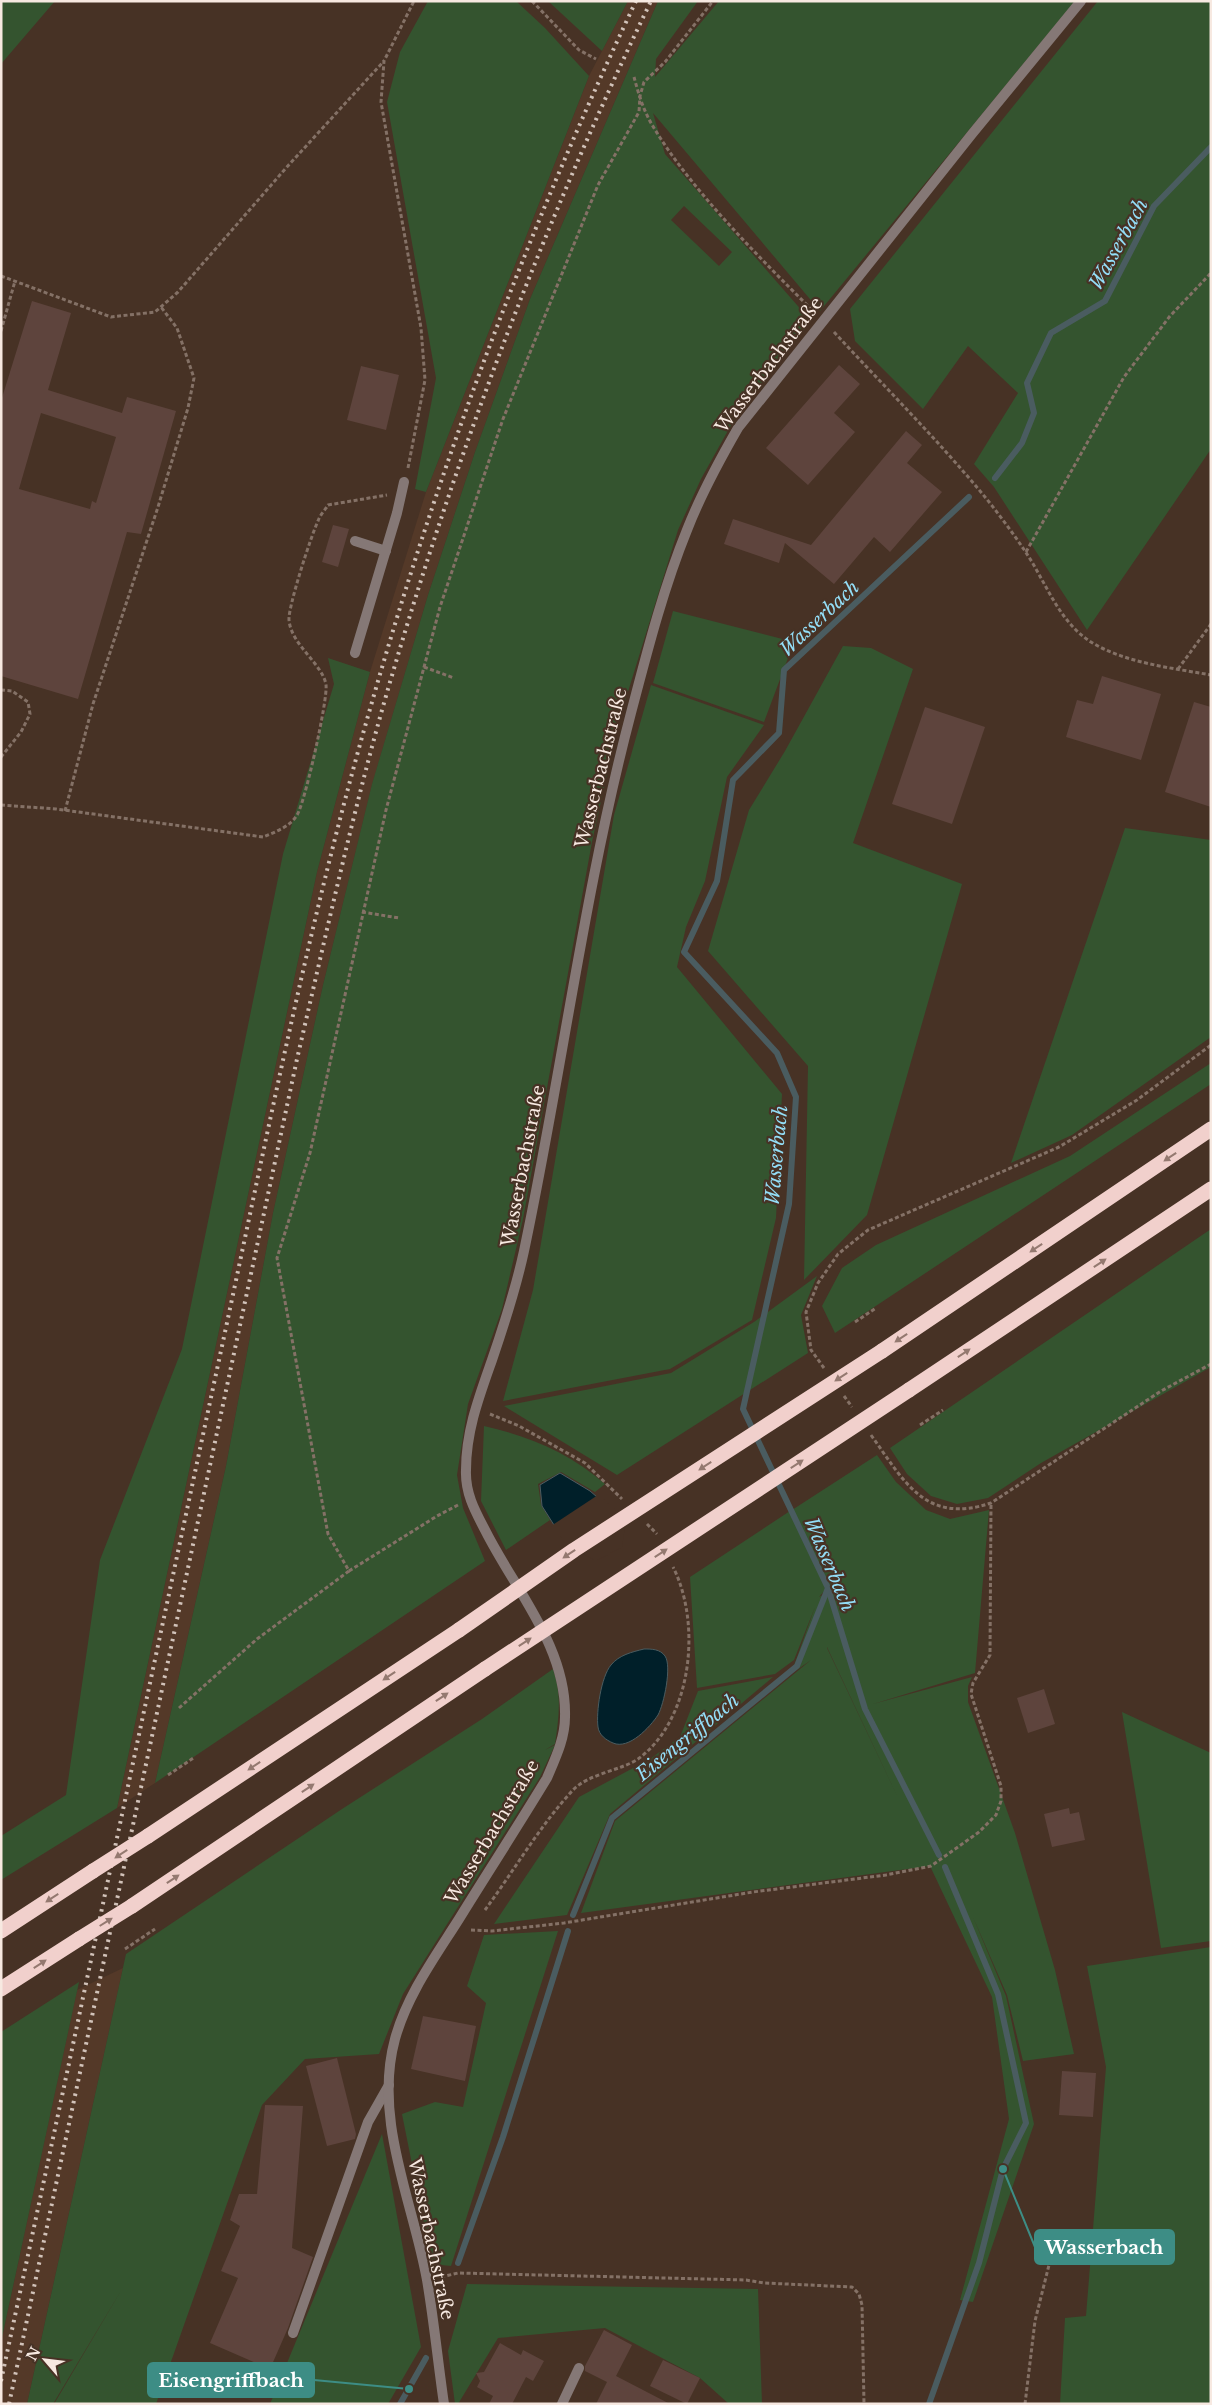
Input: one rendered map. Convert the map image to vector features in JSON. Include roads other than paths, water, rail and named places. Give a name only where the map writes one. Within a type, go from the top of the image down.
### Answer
[{"type":"highway","points":[[1,1930],[148,1836],[459,1630],[574,1550],[882,1351],[1211,1129]]},
{"type":"highway","points":[[1,1989],[132,1906],[485,1669],[1211,1189]]},
{"type":"street","name":"Wasserbachstraße","points":[[444,2404],[426,2279],[396,2149],[389,2085],[394,2040],[406,2007],[547,1778],[560,1747],[565,1718],[561,1676],[541,1626],[500,1560],[470,1499],[466,1475],[467,1452],[475,1408],[498,1341],[523,1254],[597,851],[637,690],[666,588],[686,531],[710,477],[738,428],[822,320],[1081,1]]},
{"type":"street","points":[[355,653],[386,551],[404,482]]},
{"type":"street","points":[[355,541],[386,551]]},
{"type":"street","points":[[293,2333],[368,2122],[389,2085]]},
{"type":"street","points":[[562,2404],[579,2368]]},
{"type":"water","points":[[560,1473],[590,1491],[612,1510],[554,1525],[542,1506],[540,1485]]},
{"type":"water","points":[[644,1649],[653,1649],[661,1652],[667,1661],[665,1694],[660,1710],[654,1720],[638,1736],[626,1743],[613,1743],[603,1737],[598,1727],[599,1704],[604,1678],[611,1665],[622,1656]]},
{"type":"waterway","name":"Wasserbach","points":[[995,478],[1022,443],[1034,413],[1027,383],[1051,333],[1105,301],[1154,206],[1211,147]]},
{"type":"waterway","name":"Wasserbach","points":[[939,1855],[865,1709],[828,1588],[743,1409],[789,1204],[796,1097],[777,1053],[684,952],[717,881],[733,780],[779,733],[784,670],[969,497]]},
{"type":"waterway","name":"Eisengriffbach","points":[[573,1915],[612,1818],[797,1666],[828,1588]]},
{"type":"waterway","name":"Wasserbach","points":[[929,2404],[979,2263],[1003,2169],[1026,2123],[998,1994],[945,1867]]},
{"type":"waterway","name":"Eisengriffbach","points":[[458,2263],[503,2137],[568,1931]]},
{"type":"waterway","name":"Eisengriffbach","points":[[400,2404],[426,2358]]},
{"type":"railway","points":[[1,2381],[287,1040],[347,791],[425,528],[488,349],[559,174],[596,87],[636,1]]},
{"type":"railway","points":[[9,2404],[297,1059],[370,753],[409,619],[438,529],[468,439],[501,350],[572,174],[651,1]]},
{"type":"place","name":"Wasserbach","points":[[1003,2169]]},
{"type":"place","name":"Eisengriffbach","points":[[409,2389]]}]
